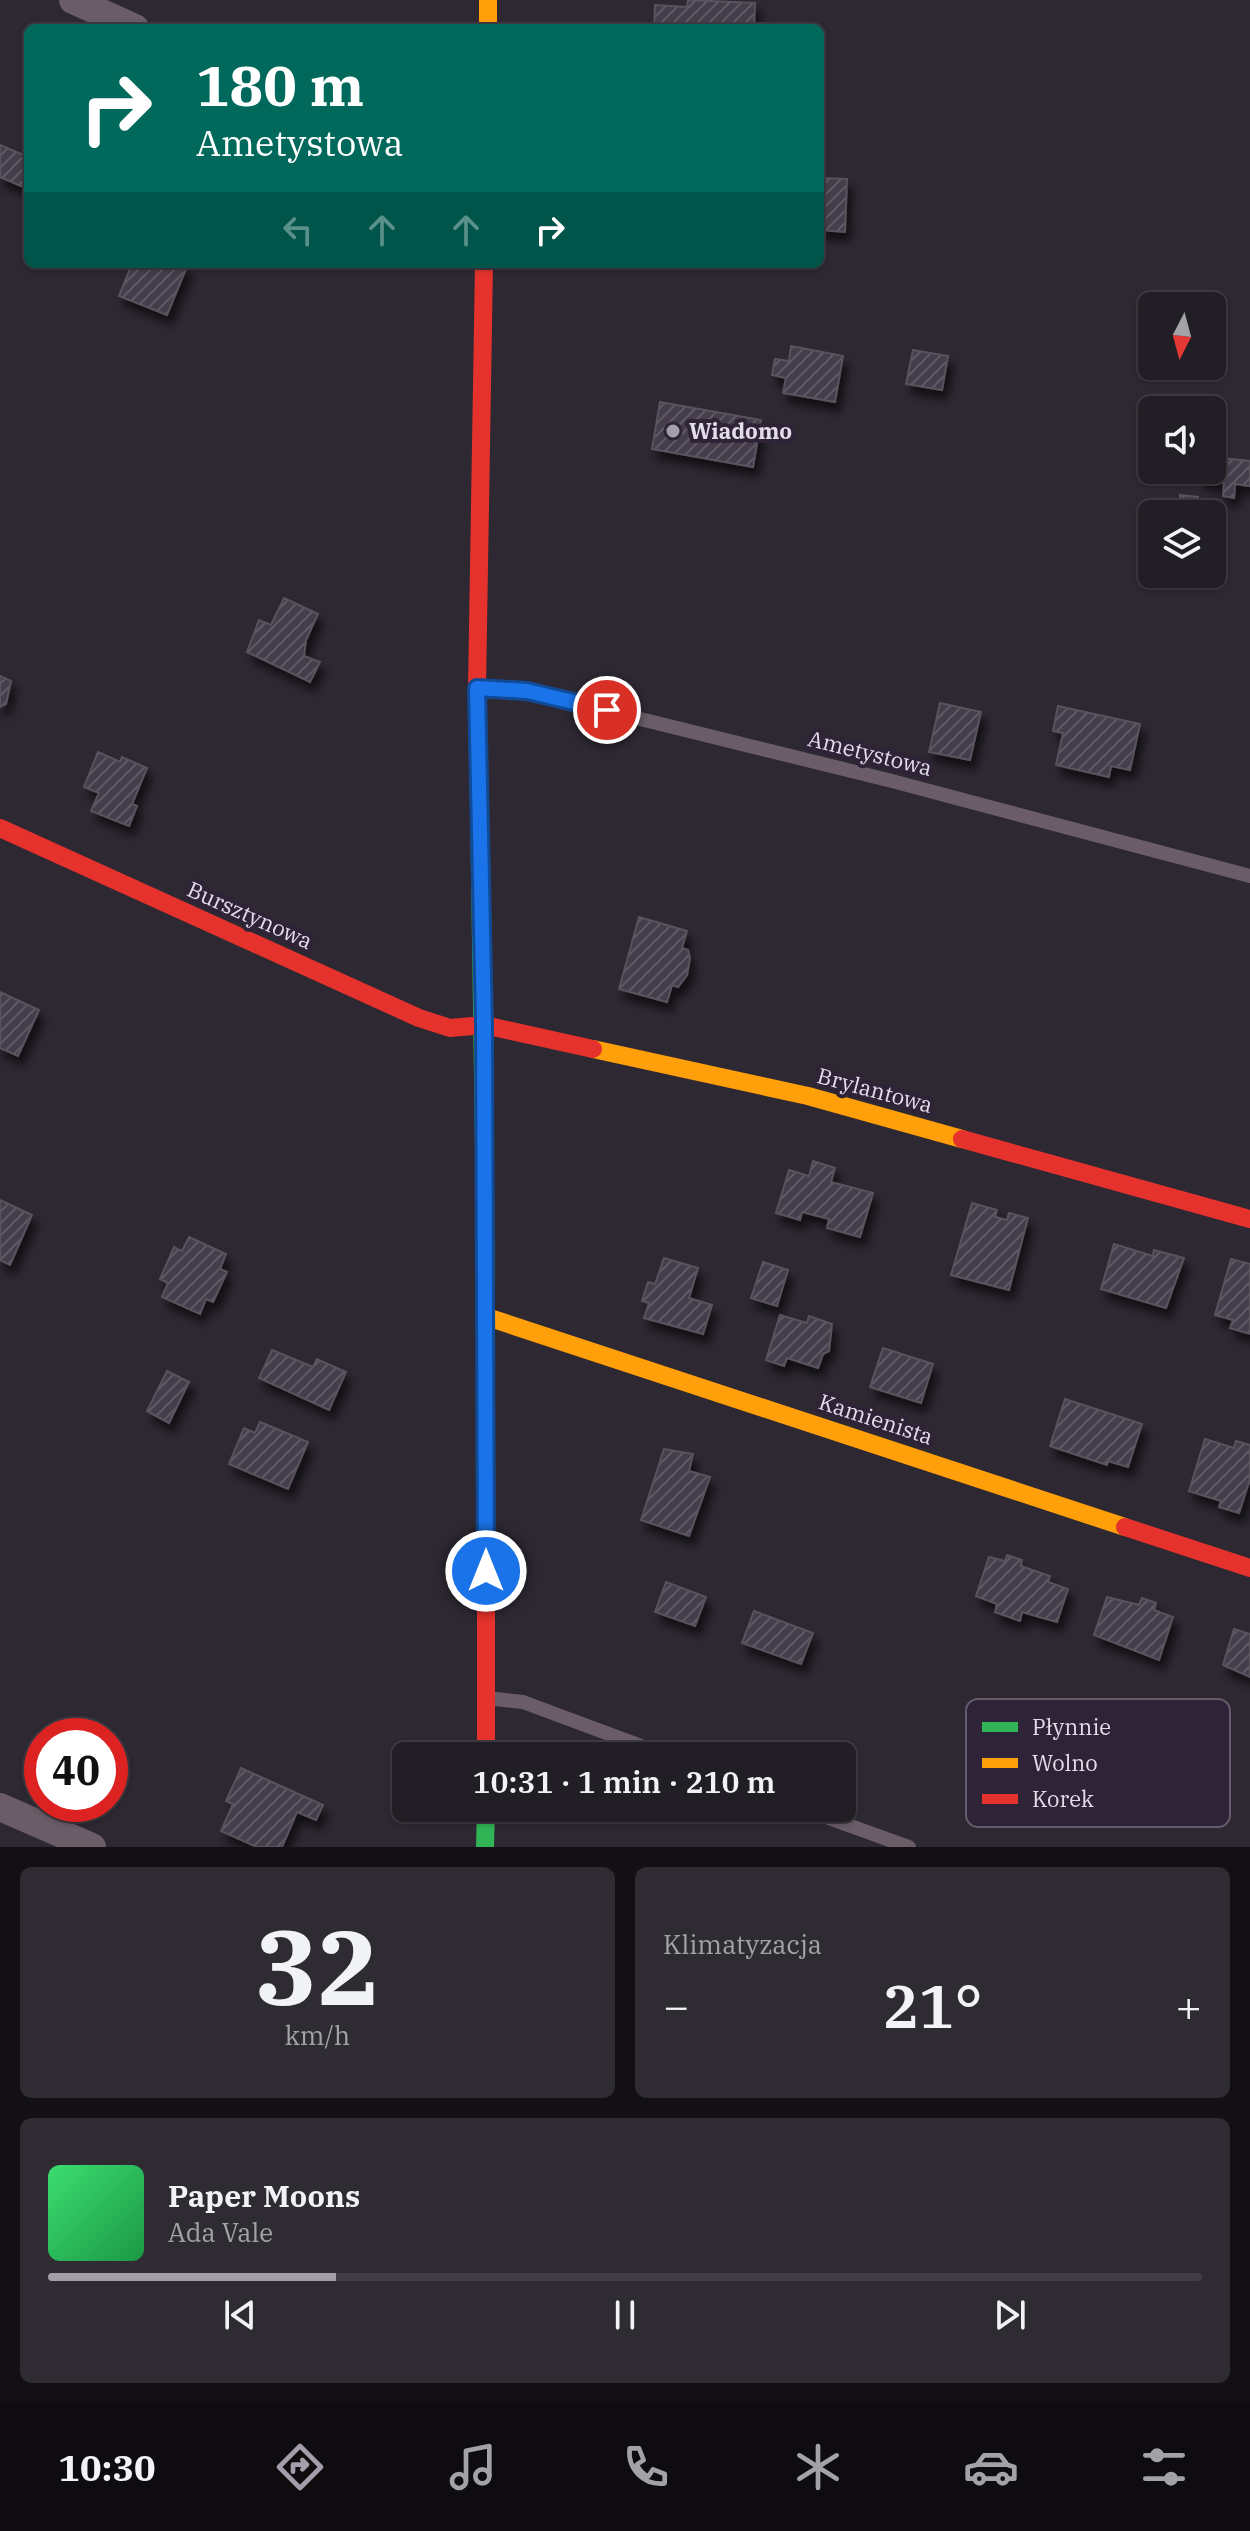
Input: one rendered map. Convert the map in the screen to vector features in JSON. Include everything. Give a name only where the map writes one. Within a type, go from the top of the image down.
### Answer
[{"type":"street","points":[[73,0],[126,24]]},
{"type":"street","points":[[488,0],[488,24]]},
{"type":"street","points":[[484,268],[477,688],[484,1025],[476,1054],[487,1317],[486,1742]]},
{"type":"street","name":"Bursztynowa","points":[[0,828],[419,1018],[450,1028],[484,1025]]},
{"type":"street","name":"Brylantowa","points":[[484,1025],[808,1096],[1250,1219]]},
{"type":"street","name":"Kamienista","points":[[487,1317],[1250,1568]]},
{"type":"street","points":[[0,1807],[92,1847]]},
{"type":"street","points":[[485,1847],[486,1822]]},
{"type":"lane","name":"Ametystowa","points":[[477,688],[527,691],[892,781],[1250,876]]},
{"type":"lane","points":[[88,885],[454,1044]]},
{"type":"lane","points":[[486,1698],[537,1707],[631,1742]]},
{"type":"lane","points":[[840,1822],[909,1847]]},
{"type":"building","points":[[688,0],[755,3],[754,24],[654,24],[655,5],[687,7]]},
{"type":"building","points":[[0,145],[24,155],[24,187],[0,177]]},
{"type":"building","points":[[824,178],[847,179],[845,232],[824,230]]},
{"type":"building","points":[[130,268],[186,268],[167,315],[119,296]]},
{"type":"building","points":[[791,346],[843,356],[835,402],[783,393],[786,378],[772,375],[775,359],[789,361]]},
{"type":"building","points":[[913,350],[948,356],[942,390],[906,384]]},
{"type":"building","points":[[660,402],[761,420],[753,467],[652,449]]},
{"type":"building","points":[[1226,458],[1250,461],[1250,486],[1235,484],[1234,498],[1223,496]]},
{"type":"building","points":[[1180,495],[1198,497],[1198,500],[1180,500]]},
{"type":"building","points":[[284,598],[318,614],[306,640],[304,656],[320,662],[310,682],[247,652],[259,620],[271,625]]},
{"type":"building","points":[[0,676],[11,681],[6,704],[0,707]]},
{"type":"building","points":[[940,703],[981,712],[970,760],[929,752]]},
{"type":"building","points":[[1058,706],[1140,724],[1130,770],[1111,766],[1109,777],[1056,765],[1063,733],[1053,731]]},
{"type":"building","points":[[98,752],[120,762],[122,757],[147,768],[132,804],[137,806],[129,826],[91,811],[99,793],[84,787]]},
{"type":"building","points":[[639,917],[687,931],[682,948],[688,950],[690,958],[687,975],[678,987],[672,985],[667,1002],[619,989]]},
{"type":"building","points":[[0,992],[39,1010],[18,1056],[0,1048]]},
{"type":"building","points":[[813,1161],[835,1168],[831,1182],[873,1193],[860,1237],[827,1228],[829,1219],[802,1212],[800,1220],[776,1213],[789,1170],[809,1176]]},
{"type":"building","points":[[0,1200],[32,1215],[10,1265],[0,1260]]},
{"type":"building","points":[[972,1203],[997,1210],[995,1217],[1007,1220],[1009,1213],[1028,1218],[1009,1290],[951,1275]]},
{"type":"building","points":[[189,1237],[226,1254],[220,1269],[227,1272],[213,1302],[206,1299],[200,1314],[162,1297],[168,1283],[160,1279],[174,1247],[182,1251]]},
{"type":"building","points":[[1114,1244],[1153,1256],[1154,1250],[1184,1258],[1166,1308],[1101,1289]]},
{"type":"building","points":[[664,1258],[698,1268],[689,1298],[712,1305],[703,1334],[644,1318],[649,1303],[642,1301],[648,1282],[655,1284]]},
{"type":"building","points":[[1231,1259],[1250,1264],[1250,1334],[1230,1328],[1233,1320],[1215,1315]]},
{"type":"building","points":[[763,1262],[788,1270],[777,1306],[751,1298]]},
{"type":"building","points":[[780,1315],[807,1323],[809,1316],[832,1324],[829,1351],[823,1354],[818,1368],[787,1358],[784,1366],[766,1360]]},
{"type":"building","points":[[883,1348],[933,1364],[921,1403],[870,1387]]},
{"type":"building","points":[[272,1350],[313,1367],[317,1359],[346,1372],[329,1410],[259,1378]]},
{"type":"building","points":[[167,1371],[189,1382],[169,1423],[147,1411]]},
{"type":"building","points":[[1065,1399],[1142,1424],[1128,1467],[1108,1461],[1107,1465],[1050,1446]]},
{"type":"building","points":[[260,1422],[308,1442],[288,1489],[229,1464],[244,1428],[255,1433]]},
{"type":"building","points":[[1205,1439],[1234,1448],[1236,1441],[1250,1445],[1250,1479],[1239,1513],[1219,1507],[1221,1501],[1189,1491]]},
{"type":"building","points":[[664,1449],[693,1454],[689,1471],[710,1477],[689,1536],[641,1520]]},
{"type":"building","points":[[1007,1555],[1022,1560],[1021,1566],[1050,1576],[1048,1582],[1068,1589],[1057,1622],[1022,1612],[1020,1621],[995,1612],[997,1604],[976,1596],[989,1557],[1005,1561]]},
{"type":"building","points":[[666,1582],[706,1597],[695,1626],[655,1612]]},
{"type":"building","points":[[1107,1597],[1139,1605],[1142,1598],[1156,1603],[1154,1610],[1173,1617],[1159,1660],[1094,1635]]},
{"type":"building","points":[[754,1611],[813,1633],[801,1664],[742,1643]]},
{"type":"building","points":[[1234,1629],[1250,1634],[1250,1677],[1223,1665]]},
{"type":"building","points":[[241,1768],[323,1805],[316,1820],[297,1812],[282,1847],[257,1847],[221,1831],[233,1804],[226,1801]]},
{"type":"traffic: fast","points":[[479,805],[486,1284]]},
{"type":"traffic: fast","points":[[485,1847],[486,1822]]},
{"type":"traffic: slow","points":[[488,0],[488,24]]},
{"type":"traffic: slow","points":[[593,1049],[808,1096],[962,1139]]},
{"type":"traffic: slow","points":[[487,1317],[1125,1527]]},
{"type":"traffic: jam","points":[[479,805],[477,688],[484,268]]},
{"type":"traffic: jam","points":[[0,828],[419,1018],[450,1028],[484,1025],[593,1049]]},
{"type":"traffic: jam","points":[[962,1139],[1250,1219]]},
{"type":"traffic: jam","points":[[486,1284],[486,1742]]},
{"type":"traffic: jam","points":[[1125,1527],[1250,1568]]},
{"type":"place","name":"Wiadomo","points":[[673,431]]},
{"type":"route","points":[[486,1571],[487,1317],[477,688],[527,691],[607,710]]}]
